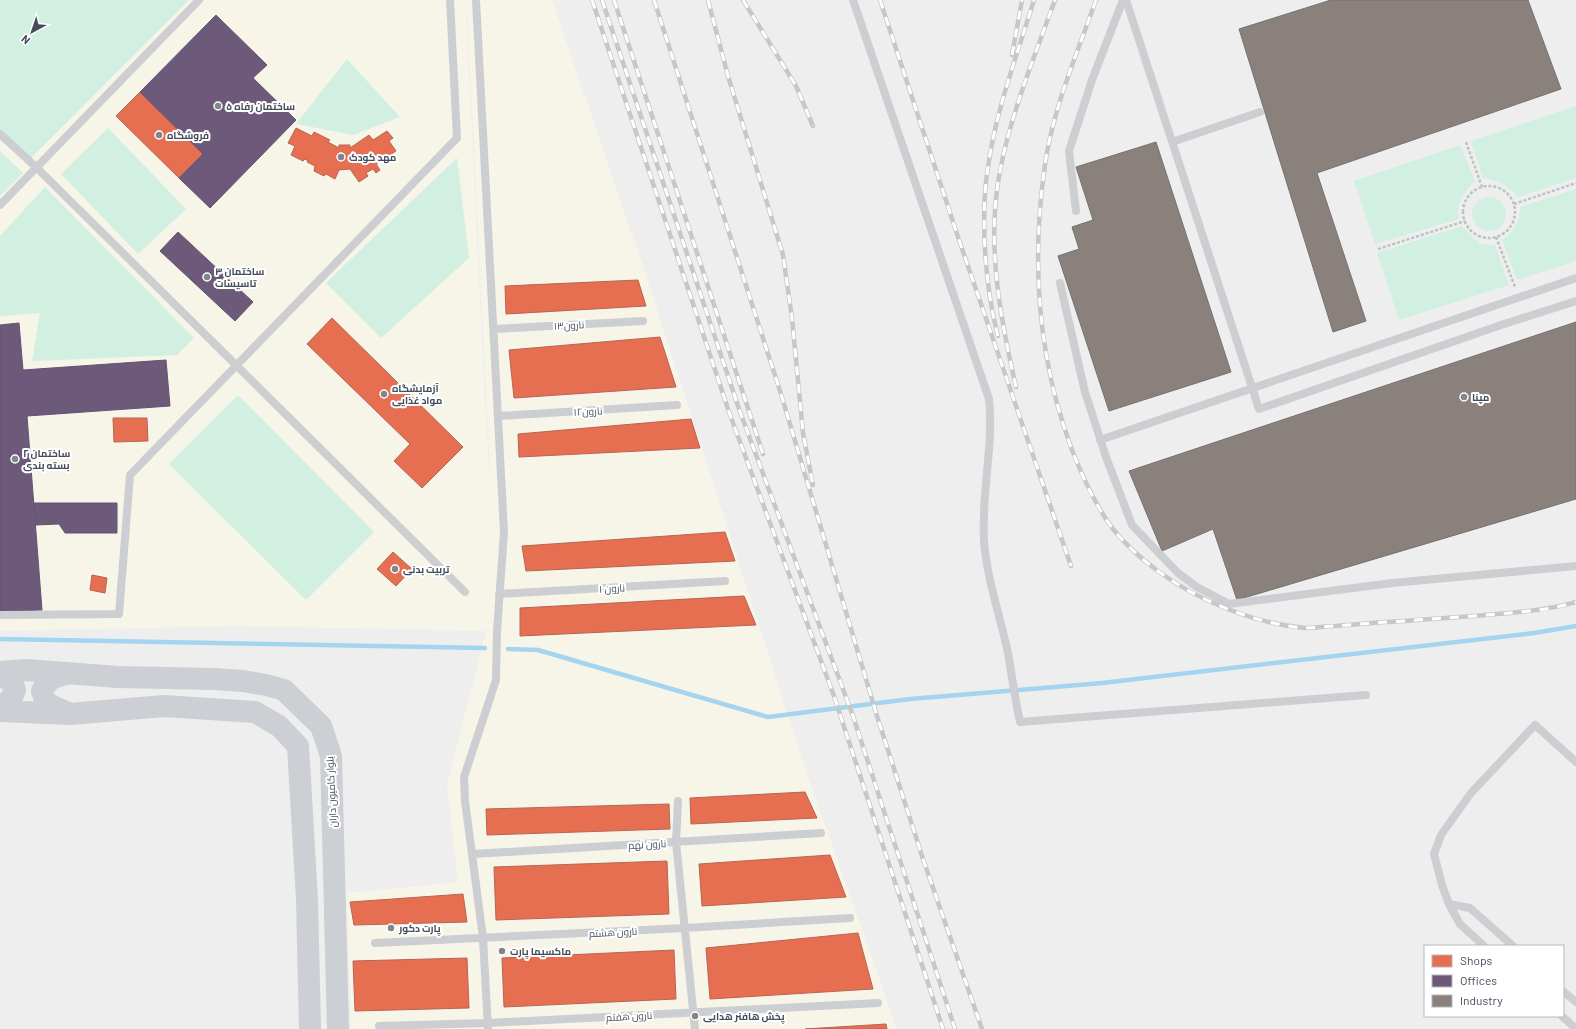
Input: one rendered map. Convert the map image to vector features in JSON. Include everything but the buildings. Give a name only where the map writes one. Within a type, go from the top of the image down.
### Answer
[{"type":"main road","name":"بلوار کامیون داران","points":[[0,672],[26,670],[66,674],[243,681],[284,690],[321,726],[331,756],[338,1029]]},
{"type":"main road","points":[[66,674],[51,679],[45,684],[42,691],[46,703],[70,714]]},
{"type":"main road","points":[[0,676],[12,681],[15,690],[10,701],[0,705]]},
{"type":"main road","points":[[0,711],[70,714],[164,706],[255,712],[279,726],[298,746],[307,900],[310,1029]]},
{"type":"lane","points":[[0,205],[199,0]]},
{"type":"lane","points":[[0,615],[119,614],[130,475],[457,138],[450,0]]},
{"type":"lane","points":[[476,0],[495,329],[504,532],[497,631],[496,680],[464,777],[465,801],[474,854],[483,938],[488,1026]]},
{"type":"lane","points":[[853,0],[989,399],[991,423],[984,541],[993,598],[1008,653],[1020,722],[1366,695]]},
{"type":"lane","points":[[1076,211],[1069,151],[1092,80],[1123,0]]},
{"type":"lane","points":[[1126,0],[1259,409],[1501,325],[1576,301]]},
{"type":"lane","points":[[1172,142],[1260,112]]},
{"type":"lane","points":[[0,134],[36,167],[465,592]]},
{"type":"lane","points":[[1100,440],[1576,278]]},
{"type":"lane","points":[[1060,284],[1084,392],[1100,440],[1132,525],[1178,573],[1197,587],[1229,604],[1392,583],[1576,566]]},
{"type":"lane","name":"نارون۱۳","points":[[495,329],[643,321]]},
{"type":"lane","name":"نارون۱۲","points":[[499,416],[677,405]]},
{"type":"lane","name":"نارون۱۰","points":[[500,594],[725,581]]},
{"type":"lane","points":[[1483,945],[1460,924],[1449,904],[1442,886],[1434,854],[1441,835],[1471,792],[1536,725],[1576,762]]},
{"type":"lane","points":[[678,801],[676,842],[695,1029]]},
{"type":"lane","name":"نارون نهم","points":[[474,854],[821,833]]},
{"type":"lane","points":[[1449,904],[1470,908],[1512,945]]},
{"type":"lane","name":"نارون هشتم","points":[[375,943],[685,928],[850,918]]},
{"type":"lane","points":[[1564,992],[1576,1002]]},
{"type":"lane","name":"نارون هفتم","points":[[380,1026],[488,1026],[878,1003]]},
{"type":"lane","points":[[1563,1017],[1576,1029]]},
{"type":"path","points":[[1466,142],[1482,187]]},
{"type":"path","points":[[1514,204],[1576,182]]},
{"type":"path","points":[[1482,187],[1499,188],[1506,192],[1514,204],[1515,216],[1513,224],[1508,231],[1496,237],[1484,238],[1476,235],[1465,221],[1463,213],[1464,204],[1471,194],[1482,187]]},
{"type":"path","points":[[1378,249],[1465,221]]},
{"type":"path","points":[[1496,237],[1519,298]]},
{"type":"shaded area","points":[[0,0],[552,0],[647,278],[805,768],[897,1029],[351,1029],[347,893],[458,882],[447,785],[486,631],[236,626],[0,631]],"holes":[[[467,11],[492,506],[486,423]]]},
{"type":"green space","points":[[0,0],[189,0],[28,161],[0,134]]},
{"type":"green space","points":[[347,59],[400,117],[353,135],[296,124]]},
{"type":"green space","points":[[1576,106],[1576,178],[1518,197],[1502,184],[1494,180],[1483,178],[1471,141]]},
{"type":"green space","points":[[108,128],[186,209],[138,254],[61,174]]},
{"type":"green space","points":[[1460,145],[1475,181],[1464,193],[1458,208],[1459,219],[1375,244],[1354,181]]},
{"type":"green space","points":[[0,151],[23,173],[0,196]]},
{"type":"green space","points":[[457,158],[469,258],[381,338],[326,283]]},
{"type":"green space","points":[[45,187],[194,338],[177,355],[32,361],[40,313],[0,316],[0,236]]},
{"type":"green space","points":[[1576,189],[1576,261],[1517,280],[1502,240],[1516,226],[1519,218],[1520,207]]},
{"type":"green space","points":[[1486,197],[1492,197],[1496,198],[1503,204],[1506,214],[1505,221],[1499,228],[1492,231],[1486,231],[1482,230],[1475,224],[1472,217],[1472,211],[1473,207],[1479,200]]},
{"type":"green space","points":[[1462,226],[1480,244],[1495,245],[1509,285],[1399,320],[1377,253]]},
{"type":"green space","points":[[238,395],[374,532],[306,600],[169,464]]},
{"type":"waterway","points":[[508,649],[538,650],[768,717],[910,699],[1102,683],[1534,633],[1576,626]]},
{"type":"waterway","points":[[0,639],[485,648]]},
{"type":"railway","points":[[592,0],[729,412],[834,696],[943,1029]]},
{"type":"railway","points":[[602,0],[739,409],[853,716],[955,1029]]},
{"type":"railway","points":[[614,0],[763,454]]},
{"type":"railway","points":[[654,0],[781,394],[877,716],[923,859],[982,1029]]},
{"type":"railway","points":[[708,0],[728,76],[783,255],[792,318],[803,433],[813,485]]},
{"type":"railway","points":[[743,0],[796,86],[813,126]]},
{"type":"railway","points":[[880,0],[958,237],[1071,566]]},
{"type":"railway","points":[[1012,55],[1022,0]]},
{"type":"railway","points":[[998,336],[990,296],[985,252],[984,207],[988,167],[996,125],[1034,0]]},
{"type":"railway","points":[[1016,387],[1000,307],[997,280],[994,225],[996,198],[1000,171],[1010,128],[1024,84],[1055,0]]},
{"type":"railway","points":[[1096,0],[1066,81],[1049,144],[1041,201],[1038,273],[1040,309],[1045,345],[1051,381],[1061,416],[1072,450],[1085,481],[1095,501],[1113,529],[1133,551],[1145,561],[1196,595],[1244,615],[1293,627],[1313,628],[1378,622],[1490,615],[1562,606],[1576,602]]},
{"type":"place","name":"۵ ساختمان رفاه","points":[[218,106]]},
{"type":"place","name":"فروشگاه","points":[[159,135]]},
{"type":"place","name":"مهد کودک","points":[[341,157]]},
{"type":"place","name":"۳ ساختمان تاسیسات","points":[[207,277]]},
{"type":"place","name":"آزمایشگاه مواد غذایی","points":[[384,394]]},
{"type":"place","name":"مپنا","points":[[1464,397]]},
{"type":"place","name":"۲ ساختمان بسته بندی","points":[[15,459]]},
{"type":"place","name":"تربیت بدنی","points":[[395,569]]},
{"type":"place","name":"پارت دکور","points":[[391,928]]},
{"type":"place","name":"ماکسیما پارت","points":[[502,951]]},
{"type":"place","name":"پخش هافنر هدایی","points":[[695,1016]]}]
